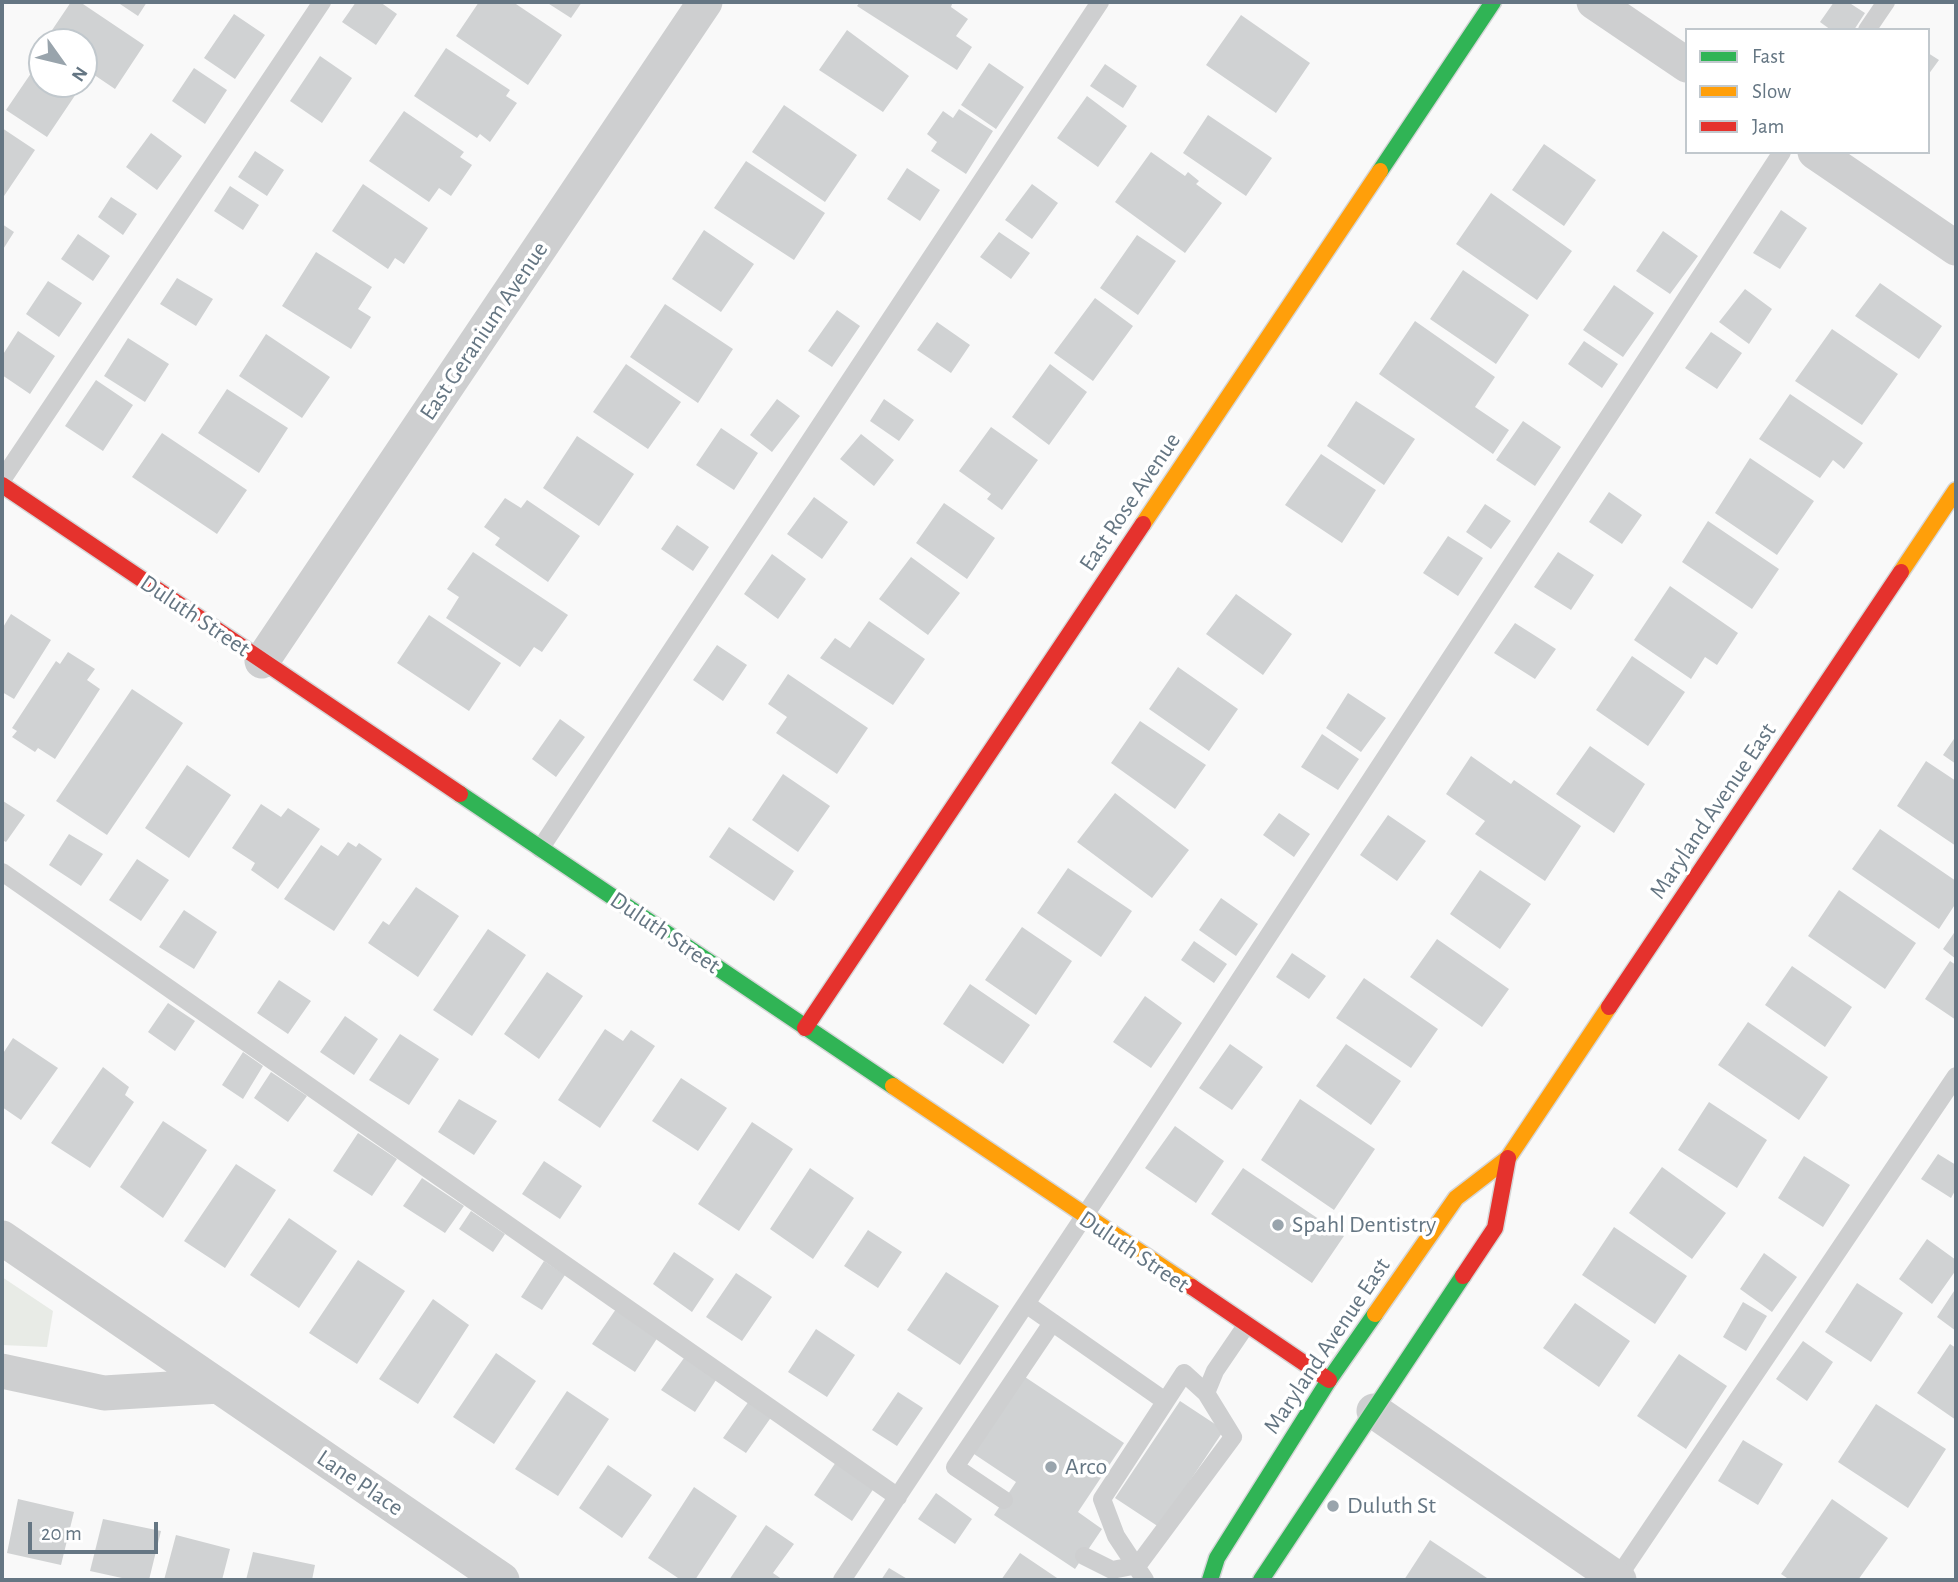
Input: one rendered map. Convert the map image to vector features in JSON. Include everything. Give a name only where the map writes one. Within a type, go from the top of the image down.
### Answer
[{"type":"street","name":"East Geranium Avenue","points":[[262,661],[705,2]]},
{"type":"street","name":"East Rose Avenue","points":[[805,1028],[1493,2]]},
{"type":"street","points":[[1594,2],[1685,64]]},
{"type":"street","points":[[1818,154],[1956,248]]},
{"type":"street","name":"Duluth Street","points":[[2,482],[1245,1327],[1329,1380]]},
{"type":"street","name":"Maryland Avenue East","points":[[1210,1580],[1217,1558],[1329,1380],[1456,1198],[1508,1158],[1956,490]]},
{"type":"street","name":"Maryland Avenue East","points":[[1261,1580],[1495,1228],[1508,1158]]},
{"type":"street","name":"Lane Place","points":[[2,1238],[502,1580]]},
{"type":"street","points":[[2,1371],[104,1393],[219,1386]]},
{"type":"street","points":[[1374,1411],[1618,1580]]},
{"type":"lane","points":[[2,482],[322,2]]},
{"type":"lane","points":[[540,849],[1100,2]]},
{"type":"lane","points":[[1868,28],[1886,2]]},
{"type":"lane","points":[[842,1580],[1781,154]]},
{"type":"lane","points":[[2,872],[898,1497]]},
{"type":"lane","points":[[1618,1580],[1956,1076]]},
{"type":"lane","points":[[1026,1304],[1165,1401]]},
{"type":"lane","points":[[1004,1500],[956,1467],[1052,1323]]},
{"type":"lane","points":[[1206,1393],[1215,1371],[1245,1327]]},
{"type":"lane","points":[[1184,1373],[1206,1393],[1233,1437],[1141,1573],[1116,1536],[1102,1499],[1184,1373]]},
{"type":"lane","points":[[1084,1556],[1112,1570],[1141,1573]]},
{"type":"shaded area","points":[[2,1277],[53,1311],[47,1347],[2,1345]]},
{"type":"building","points":[[71,2],[80,2],[144,45],[115,89],[98,77],[98,28],[53,28]]},
{"type":"building","points":[[117,2],[147,2],[138,16]]},
{"type":"building","points":[[356,2],[380,2],[397,14],[376,45],[342,22]]},
{"type":"building","points":[[479,2],[513,2],[562,35],[528,85],[456,36]]},
{"type":"building","points":[[546,2],[582,2],[571,18]]},
{"type":"building","points":[[860,2],[948,2],[968,19],[956,36],[972,47],[957,70],[857,6]]},
{"type":"building","points":[[1834,2],[1848,2],[1865,13],[1855,28],[1828,28],[1820,22]]},
{"type":"building","points":[[234,14],[265,35],[235,79],[204,58]]},
{"type":"building","points":[[1241,15],[1310,63],[1276,113],[1206,65]]},
{"type":"building","points":[[847,30],[909,76],[883,112],[819,70]]},
{"type":"building","points":[[446,48],[510,90],[506,96],[517,103],[490,142],[480,134],[477,138],[414,96]]},
{"type":"building","points":[[1930,54],[1939,60],[1930,72]]},
{"type":"building","points":[[320,56],[352,78],[322,123],[290,101]]},
{"type":"building","points":[[989,63],[1024,87],[996,129],[961,105]]},
{"type":"building","points":[[1105,64],[1137,86],[1123,108],[1090,86]]},
{"type":"building","points":[[194,68],[227,90],[205,124],[172,101]]},
{"type":"building","points":[[28,78],[28,98],[73,98],[47,137],[6,110]]},
{"type":"building","points":[[1087,96],[1127,126],[1098,167],[1057,138]]},
{"type":"building","points":[[784,105],[857,155],[825,202],[752,152]]},
{"type":"building","points":[[959,109],[993,131],[966,174],[931,151],[937,142],[927,134],[943,111],[953,118]]},
{"type":"building","points":[[404,111],[464,152],[460,157],[472,165],[451,196],[439,188],[429,202],[369,161]]},
{"type":"building","points":[[1208,115],[1272,158],[1246,196],[1183,153]]},
{"type":"building","points":[[2,128],[35,150],[2,199]]},
{"type":"building","points":[[151,133],[182,156],[157,190],[126,167]]},
{"type":"building","points":[[1544,144],[1596,180],[1564,226],[1512,190]]},
{"type":"building","points":[[255,151],[284,170],[267,196],[238,177]]},
{"type":"building","points":[[1151,152],[1185,176],[1188,172],[1199,181],[1196,184],[1222,203],[1185,253],[1115,202]]},
{"type":"building","points":[[746,161],[825,213],[794,260],[714,208]]},
{"type":"building","points":[[907,168],[940,190],[920,221],[887,199]]},
{"type":"building","points":[[363,184],[428,228],[404,264],[395,258],[388,269],[332,231]]},
{"type":"building","points":[[1032,184],[1058,203],[1032,239],[1005,220]]},
{"type":"building","points":[[230,186],[259,205],[243,230],[214,211]]},
{"type":"building","points":[[1491,193],[1572,251],[1537,300],[1456,244]]},
{"type":"building","points":[[111,197],[137,214],[123,235],[98,217]]},
{"type":"building","points":[[1781,210],[1807,228],[1780,269],[1753,253]]},
{"type":"building","points":[[2,224],[14,232],[2,251]]},
{"type":"building","points":[[704,230],[754,264],[721,312],[672,279]]},
{"type":"building","points":[[1663,231],[1698,256],[1670,294],[1636,271]]},
{"type":"building","points":[[999,232],[1030,253],[1011,279],[980,257]]},
{"type":"building","points":[[78,234],[110,256],[93,281],[61,259]]},
{"type":"building","points":[[1137,235],[1176,261],[1138,315],[1100,288]]},
{"type":"building","points":[[316,252],[372,287],[358,309],[371,317],[351,349],[282,306]]},
{"type":"building","points":[[1463,270],[1529,315],[1496,364],[1430,319]]},
{"type":"building","points":[[177,278],[213,299],[196,326],[160,304]]},
{"type":"building","points":[[48,281],[82,303],[59,337],[26,314]]},
{"type":"building","points":[[1880,283],[1942,326],[1919,359],[1855,316]]},
{"type":"building","points":[[1614,285],[1654,313],[1623,357],[1583,330]]},
{"type":"building","points":[[1745,289],[1772,309],[1749,344],[1719,322]]},
{"type":"building","points":[[1095,298],[1133,326],[1093,381],[1054,353]]},
{"type":"building","points":[[665,304],[733,349],[698,403],[630,357]]},
{"type":"building","points":[[837,310],[860,326],[832,367],[808,351]]},
{"type":"building","points":[[1415,321],[1495,377],[1475,407],[1509,430],[1493,454],[1379,374]]},
{"type":"building","points":[[937,322],[970,345],[951,373],[917,350]]},
{"type":"building","points":[[1832,329],[1898,374],[1862,425],[1795,381]]},
{"type":"building","points":[[18,331],[55,356],[30,394],[2,375],[2,356]]},
{"type":"building","points":[[1711,332],[1742,353],[1717,389],[1685,368]]},
{"type":"building","points":[[266,334],[330,377],[302,418],[239,376]]},
{"type":"building","points":[[128,338],[169,364],[145,402],[104,376]]},
{"type":"building","points":[[1584,341],[1618,364],[1602,388],[1568,364]]},
{"type":"building","points":[[626,364],[681,402],[648,449],[593,412]]},
{"type":"building","points":[[1050,364],[1087,392],[1049,445],[1012,417]]},
{"type":"building","points":[[96,380],[133,405],[103,451],[65,426]]},
{"type":"building","points":[[227,389],[288,428],[259,473],[198,433]]},
{"type":"building","points":[[1790,394],[1863,443],[1844,469],[1833,460],[1820,478],[1759,439]]},
{"type":"building","points":[[777,399],[800,416],[772,452],[750,435]]},
{"type":"building","points":[[884,399],[914,420],[899,441],[870,421]]},
{"type":"building","points":[[1356,401],[1415,439],[1384,485],[1327,446]]},
{"type":"building","points":[[1523,421],[1561,447],[1535,486],[1496,460]]},
{"type":"building","points":[[991,427],[1038,460],[1002,510],[987,499],[991,494],[959,471]]},
{"type":"building","points":[[721,428],[758,453],[734,490],[696,465]]},
{"type":"building","points":[[162,433],[247,490],[217,534],[132,477]]},
{"type":"building","points":[[861,434],[894,460],[874,486],[840,459]]},
{"type":"building","points":[[577,436],[634,474],[599,526],[543,488]]},
{"type":"building","points":[[1321,454],[1376,490],[1342,543],[1285,505]]},
{"type":"building","points":[[1750,458],[1814,501],[1777,555],[1715,513]]},
{"type":"building","points":[[1609,492],[1642,515],[1622,544],[1589,522]]},
{"type":"building","points":[[814,497],[848,522],[822,559],[787,534]]},
{"type":"building","points":[[505,498],[521,508],[527,500],[580,536],[548,582],[495,545],[500,538],[484,527]]},
{"type":"building","points":[[944,503],[995,538],[967,579],[916,543]]},
{"type":"building","points":[[1485,504],[1511,521],[1491,549],[1466,532]]},
{"type":"building","points":[[1708,521],[1779,569],[1752,609],[1682,562]]},
{"type":"building","points":[[677,525],[709,547],[693,571],[661,549]]},
{"type":"building","points":[[1448,536],[1483,558],[1458,596],[1423,573]]},
{"type":"building","points":[[473,552],[568,615],[542,652],[534,647],[520,667],[446,618],[459,597],[447,589]]},
{"type":"building","points":[[1558,552],[1594,575],[1571,610],[1534,587]]},
{"type":"building","points":[[772,554],[806,579],[778,619],[744,594]]},
{"type":"building","points":[[911,557],[960,593],[928,635],[879,599]]},
{"type":"building","points":[[1670,586],[1738,633],[1717,665],[1705,657],[1691,679],[1634,640]]},
{"type":"building","points":[[1236,594],[1292,634],[1263,675],[1206,634]]},
{"type":"building","points":[[11,614],[51,640],[14,699],[2,692],[2,629]]},
{"type":"building","points":[[429,615],[501,663],[469,711],[397,663]]},
{"type":"building","points":[[869,621],[925,659],[893,705],[820,658],[835,638],[850,648]]},
{"type":"building","points":[[1515,623],[1556,649],[1535,679],[1494,653]]},
{"type":"building","points":[[717,645],[747,665],[723,701],[693,680]]},
{"type":"building","points":[[68,652],[95,669],[87,680],[100,689],[55,759],[38,748],[35,752],[12,737],[17,731],[12,728],[56,661],[60,664]]},
{"type":"building","points":[[1632,656],[1685,692],[1648,746],[1596,710]]},
{"type":"building","points":[[1178,667],[1238,709],[1209,751],[1149,709]]},
{"type":"building","points":[[788,674],[868,728],[837,774],[776,733],[787,717],[768,704]]},
{"type":"building","points":[[132,689],[183,723],[107,835],[56,801]]},
{"type":"building","points":[[1348,693],[1386,718],[1361,752],[1326,728]]},
{"type":"building","points":[[560,719],[585,737],[556,777],[532,759]]},
{"type":"building","points":[[1140,721],[1206,765],[1175,809],[1111,763]]},
{"type":"building","points":[[1322,734],[1359,759],[1338,790],[1301,767]]},
{"type":"building","points":[[1956,736],[1956,764],[1943,755]]},
{"type":"building","points":[[1590,746],[1645,784],[1614,833],[1556,794]]},
{"type":"building","points":[[1471,756],[1511,784],[1514,780],[1581,826],[1545,881],[1475,834],[1485,821],[1446,794]]},
{"type":"building","points":[[1926,761],[1956,781],[1956,846],[1897,806]]},
{"type":"building","points":[[187,765],[231,795],[189,858],[145,828]]},
{"type":"building","points":[[783,774],[830,806],[798,852],[752,820]]},
{"type":"building","points":[[1115,793],[1189,850],[1152,898],[1077,842]]},
{"type":"building","points":[[3,801],[25,815],[6,842],[2,840]]},
{"type":"building","points":[[261,804],[281,817],[288,808],[320,829],[278,889],[251,870],[255,863],[232,848]]},
{"type":"building","points":[[1279,813],[1310,834],[1294,857],[1263,835]]},
{"type":"building","points":[[1388,815],[1426,841],[1397,881],[1360,855]]},
{"type":"building","points":[[729,827],[794,871],[774,901],[709,857]]},
{"type":"building","points":[[1880,829],[1956,881],[1956,903],[1939,929],[1852,869]]},
{"type":"building","points":[[69,834],[103,854],[81,886],[49,865]]},
{"type":"building","points":[[348,842],[356,847],[359,843],[382,859],[334,931],[284,899],[321,845],[338,856]]},
{"type":"building","points":[[137,859],[169,880],[141,921],[109,900]]},
{"type":"building","points":[[1068,868],[1132,911],[1101,957],[1037,913]]},
{"type":"building","points":[[1480,870],[1531,904],[1500,949],[1450,914]]},
{"type":"building","points":[[416,887],[459,916],[418,977],[368,943],[383,921],[389,925]]},
{"type":"building","points":[[1839,890],[1916,943],[1885,989],[1808,936]]},
{"type":"building","points":[[1221,898],[1258,924],[1236,956],[1199,930]]},
{"type":"building","points":[[184,910],[217,932],[194,969],[159,947]]},
{"type":"building","points":[[1022,927],[1072,961],[1036,1015],[985,980]]},
{"type":"building","points":[[488,929],[526,955],[472,1036],[433,1010]]},
{"type":"building","points":[[1956,930],[1956,959],[1943,949]]},
{"type":"building","points":[[1437,939],[1509,989],[1482,1027],[1410,977]]},
{"type":"building","points":[[1194,941],[1227,964],[1214,983],[1181,960]]},
{"type":"building","points":[[1292,953],[1326,976],[1309,999],[1276,977]]},
{"type":"building","points":[[1950,961],[1956,965],[1956,1020],[1925,999]]},
{"type":"building","points":[[1792,966],[1852,1007],[1825,1047],[1765,1005]]},
{"type":"building","points":[[547,972],[583,996],[539,1059],[504,1034]]},
{"type":"building","points":[[1364,978],[1438,1029],[1411,1068],[1336,1018]]},
{"type":"building","points":[[279,980],[311,1001],[288,1034],[257,1013]]},
{"type":"building","points":[[970,984],[1030,1025],[1003,1064],[943,1024]]},
{"type":"building","points":[[1145,996],[1182,1023],[1151,1068],[1113,1042]]},
{"type":"building","points":[[168,1003],[195,1021],[175,1051],[148,1032]]},
{"type":"building","points":[[345,1016],[378,1039],[354,1075],[320,1052]]},
{"type":"building","points":[[1748,1022],[1828,1077],[1799,1120],[1718,1065]]},
{"type":"building","points":[[605,1029],[623,1041],[631,1030],[655,1046],[600,1128],[558,1100]]},
{"type":"building","points":[[400,1034],[439,1059],[409,1105],[369,1080]]},
{"type":"building","points":[[13,1038],[58,1068],[21,1120],[2,1107],[2,1055]]},
{"type":"building","points":[[1230,1044],[1263,1067],[1232,1110],[1199,1088]]},
{"type":"building","points":[[1346,1044],[1401,1081],[1371,1125],[1316,1086]]},
{"type":"building","points":[[243,1052],[263,1066],[243,1099],[222,1085]]},
{"type":"building","points":[[103,1067],[129,1087],[125,1095],[134,1102],[90,1168],[51,1143]]},
{"type":"building","points":[[271,1072],[307,1096],[288,1122],[254,1098]]},
{"type":"building","points":[[681,1078],[727,1108],[698,1151],[652,1121]]},
{"type":"building","points":[[459,1099],[497,1121],[474,1155],[438,1132]]},
{"type":"building","points":[[1300,1099],[1375,1149],[1334,1210],[1261,1160]]},
{"type":"building","points":[[1709,1102],[1767,1140],[1737,1188],[1678,1150]]},
{"type":"building","points":[[163,1121],[207,1150],[163,1218],[120,1187]]},
{"type":"building","points":[[752,1122],[793,1149],[739,1231],[698,1204]]},
{"type":"building","points":[[1175,1126],[1224,1161],[1196,1203],[1145,1168]]},
{"type":"building","points":[[358,1133],[397,1159],[372,1196],[333,1171]]},
{"type":"building","points":[[1938,1154],[1956,1165],[1956,1189],[1951,1198],[1921,1179]]},
{"type":"building","points":[[1804,1156],[1850,1185],[1823,1227],[1778,1198]]},
{"type":"building","points":[[544,1161],[582,1186],[560,1219],[522,1194]]},
{"type":"building","points":[[236,1164],[276,1190],[225,1268],[184,1241]]},
{"type":"building","points":[[1662,1167],[1726,1213],[1692,1259],[1629,1213]]},
{"type":"building","points":[[810,1168],[854,1198],[813,1259],[770,1229]]},
{"type":"building","name":"Spahl Dentistry","points":[[1243,1168],[1344,1236],[1312,1283],[1211,1214]]},
{"type":"building","points":[[422,1178],[464,1206],[445,1233],[403,1206]]},
{"type":"building","points":[[471,1211],[505,1234],[493,1252],[459,1229]]},
{"type":"building","points":[[289,1218],[337,1251],[299,1308],[250,1275]]},
{"type":"building","points":[[1614,1227],[1687,1276],[1655,1324],[1582,1275]]},
{"type":"building","points":[[868,1230],[902,1252],[878,1288],[844,1266]]},
{"type":"building","points":[[1927,1239],[1956,1260],[1956,1270],[1932,1304],[1899,1279]]},
{"type":"building","points":[[674,1252],[714,1279],[692,1312],[653,1284]]},
{"type":"building","points":[[1764,1253],[1797,1277],[1772,1312],[1740,1289]]},
{"type":"building","points":[[358,1260],[405,1291],[357,1364],[309,1333]]},
{"type":"building","points":[[544,1261],[565,1275],[542,1310],[521,1297]]},
{"type":"building","points":[[946,1272],[999,1306],[960,1365],[907,1330]]},
{"type":"building","points":[[736,1273],[772,1297],[742,1341],[706,1317]]},
{"type":"building","points":[[1857,1283],[1903,1313],[1871,1362],[1825,1332]]},
{"type":"building","points":[[1956,1288],[1956,1331],[1937,1317]]},
{"type":"building","points":[[433,1299],[469,1325],[418,1404],[379,1379]]},
{"type":"building","points":[[1743,1302],[1767,1316],[1746,1351],[1723,1337]]},
{"type":"building","points":[[1575,1303],[1630,1341],[1599,1387],[1543,1348]]},
{"type":"building","points":[[616,1309],[658,1337],[635,1372],[592,1344]]},
{"type":"building","points":[[816,1329],[855,1355],[827,1397],[788,1372]]},
{"type":"building","points":[[1803,1341],[1833,1362],[1807,1401],[1776,1379]]},
{"type":"building","points":[[1950,1344],[1956,1348],[1956,1420],[1917,1393]]},
{"type":"building","points":[[496,1353],[536,1381],[494,1444],[453,1417]]},
{"type":"building","points":[[1679,1354],[1727,1386],[1686,1449],[1637,1416]]},
{"type":"building","points":[[684,1358],[716,1380],[695,1412],[661,1390]]},
{"type":"building","name":"Arco","points":[[1022,1375],[1124,1443],[1078,1512],[1102,1529],[1075,1569],[994,1515],[1016,1482],[971,1452]]},
{"type":"building","points":[[567,1391],[609,1419],[558,1496],[515,1469]]},
{"type":"building","points":[[898,1392],[923,1408],[897,1446],[872,1430]]},
{"type":"building","points":[[749,1401],[772,1416],[746,1453],[723,1438]]},
{"type":"building","points":[[1180,1401],[1224,1430],[1159,1527],[1115,1498]]},
{"type":"building","points":[[1876,1404],[1946,1449],[1908,1508],[1838,1462]]},
{"type":"building","points":[[1743,1440],[1783,1464],[1758,1505],[1718,1481]]},
{"type":"building","points":[[836,1462],[874,1488],[852,1521],[814,1495]]},
{"type":"building","points":[[608,1465],[652,1495],[622,1538],[579,1508]]},
{"type":"building","points":[[694,1487],[737,1516],[695,1580],[681,1580],[648,1558]]},
{"type":"building","points":[[936,1493],[972,1519],[955,1544],[918,1519]]},
{"type":"building","points":[[18,1499],[74,1512],[61,1565],[7,1553]]},
{"type":"building","points":[[1832,1499],[1888,1538],[1858,1580],[1790,1580],[1781,1574]]},
{"type":"building","points":[[103,1519],[161,1531],[149,1580],[131,1580],[90,1571]]},
{"type":"building","points":[[766,1525],[794,1544],[773,1573],[783,1580],[729,1580]]},
{"type":"building","points":[[176,1535],[230,1549],[222,1580],[164,1580]]},
{"type":"building","points":[[1430,1540],[1490,1580],[1404,1580]]},
{"type":"building","points":[[253,1552],[315,1565],[312,1580],[246,1580]]},
{"type":"building","points":[[1020,1553],[1060,1580],[1001,1580]]},
{"type":"building","points":[[889,1568],[909,1580],[881,1580]]},
{"type":"traffic: fast","points":[[1380,171],[1493,2]]},
{"type":"traffic: fast","points":[[460,794],[893,1086]]},
{"type":"traffic: fast","points":[[1261,1580],[1463,1276]]},
{"type":"traffic: fast","points":[[1210,1580],[1217,1558],[1329,1380],[1375,1314]]},
{"type":"traffic: slow","points":[[1143,524],[1380,171]]},
{"type":"traffic: slow","points":[[1901,572],[1956,490]]},
{"type":"traffic: slow","points":[[1375,1314],[1456,1198],[1508,1158],[1609,1007]]},
{"type":"traffic: slow","points":[[893,1086],[1192,1287]]},
{"type":"traffic: jam","points":[[2,485],[460,794]]},
{"type":"traffic: jam","points":[[805,1028],[1143,524]]},
{"type":"traffic: jam","points":[[1609,1007],[1901,572]]},
{"type":"traffic: jam","points":[[1463,1276],[1495,1228],[1508,1158]]},
{"type":"traffic: jam","points":[[1192,1287],[1329,1380]]},
{"type":"place","name":"Spahl Dentistry","points":[[1278,1225]]},
{"type":"place","name":"Arco","points":[[1051,1467]]},
{"type":"place","name":"Duluth St","points":[[1333,1506]]}]
